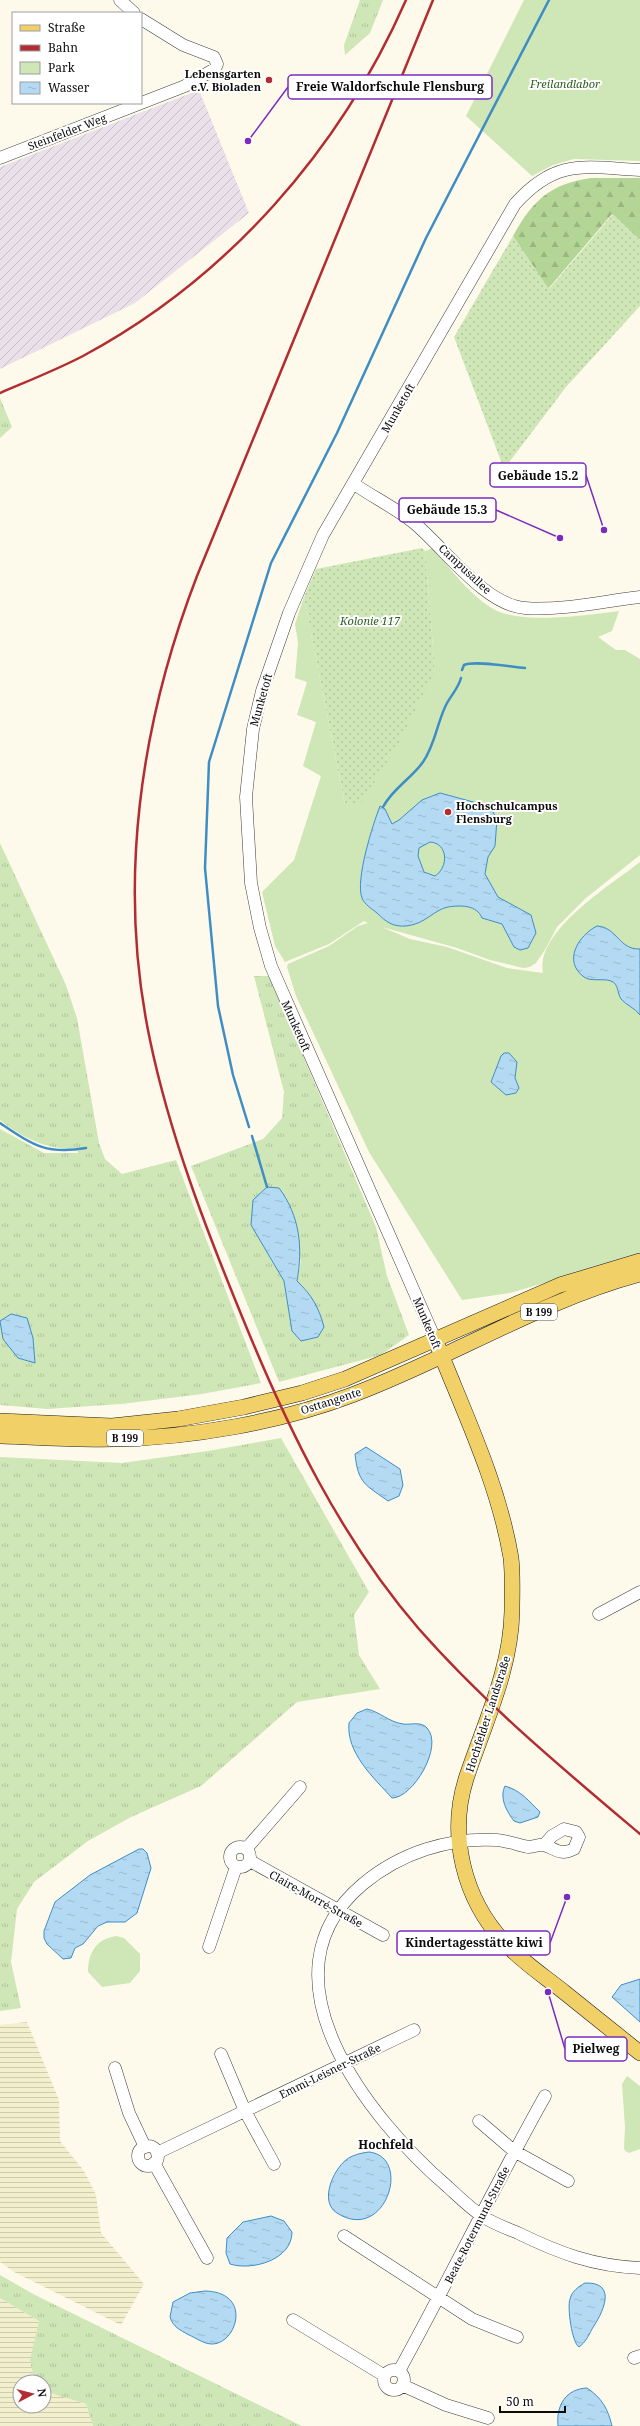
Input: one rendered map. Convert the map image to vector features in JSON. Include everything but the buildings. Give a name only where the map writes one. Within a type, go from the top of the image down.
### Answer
[{"type":"main road","name":"Osttangente","points":[[0,1422],[112,1426],[178,1419],[244,1407],[302,1393],[345,1379],[560,1285],[640,1261]]},
{"type":"main road","name":"Osttangente","points":[[0,1436],[115,1439],[183,1433],[250,1423],[308,1410],[352,1395],[565,1300],[613,1281],[640,1274]]},
{"type":"main road","name":"Munketoft","points":[[435,1339],[442,1356]]},
{"type":"main road","name":"Hochfelder Landstraße","points":[[442,1356],[478,1441],[500,1509],[511,1560],[512,1613],[509,1651],[466,1781],[459,1812],[459,1843],[466,1881],[480,1911],[505,1944],[640,2053]]},
{"type":"street","points":[[120,0],[133,12]]},
{"type":"street","name":"Steinfelder Weg","points":[[142,20],[172,39],[214,57],[217,64],[216,69],[210,74],[185,86],[142,103]]},
{"type":"street","name":"Steinfelder Weg","points":[[0,158],[139,104]]},
{"type":"street","name":"Munketoft","points":[[435,1339],[282,994],[260,928],[249,860],[246,797],[247,770],[253,729],[262,691],[289,613],[323,535],[354,484],[515,204],[529,188],[543,178],[568,168],[640,170]]},
{"type":"street","name":"Campusallee","points":[[354,484],[410,520],[432,538],[484,589],[500,601],[524,608],[549,608],[640,597]]},
{"type":"street","points":[[599,1614],[640,1592]]},
{"type":"street","points":[[246,1849],[300,1787]]},
{"type":"street","points":[[544,1845],[531,1847],[499,1840],[459,1843],[438,1846],[408,1855],[388,1865],[362,1884],[337,1911],[320,1956],[318,1986],[330,2032],[345,2065],[362,2094],[418,2161],[482,2217],[560,2253],[594,2263],[640,2268]]},
{"type":"street","points":[[238,1847],[246,1849],[250,1856],[250,1862],[244,1867],[236,1867],[230,1860],[230,1854],[238,1847]]},
{"type":"street","name":"Claire-Morré-Straße","points":[[250,1862],[383,1935]]},
{"type":"street","points":[[209,1947],[236,1867]]},
{"type":"street","name":"Emmi-Leisner-Straße","points":[[155,2158],[245,2112],[345,2065],[414,2030]]},
{"type":"street","points":[[221,2054],[245,2112],[274,2164]]},
{"type":"street","points":[[115,2068],[129,2113],[145,2147]]},
{"type":"street","name":"Beate-Rotermund-Straße","points":[[399,2371],[482,2217],[514,2151],[545,2096]]},
{"type":"street","points":[[479,2121],[514,2151],[568,2181]]},
{"type":"street","points":[[145,2147],[154,2148],[155,2158],[207,2258]]},
{"type":"street","points":[[145,2147],[138,2154],[139,2160],[146,2165],[155,2158]]},
{"type":"street","points":[[344,2236],[472,2319],[517,2337]]},
{"type":"street","points":[[293,2320],[385,2376]]},
{"type":"street","points":[[392,2370],[399,2371],[404,2379],[402,2385],[397,2389],[389,2388],[384,2382],[385,2376],[392,2370]]},
{"type":"street","points":[[402,2385],[446,2405],[488,2418]]},
{"type":"shaded area","points":[[199,90],[249,213],[135,303],[0,369],[0,167]]},
{"type":"shaded area","points":[[27,2022],[59,2100],[60,2141],[84,2171],[96,2195],[101,2233],[144,2284],[121,2325],[14,2272],[0,2262],[0,2025]]},
{"type":"shaded area","points":[[0,2298],[39,2321],[31,2360],[34,2374],[12,2374],[12,2414],[52,2414],[52,2393],[86,2404],[93,2426],[0,2426]]},
{"type":"green space","points":[[360,0],[383,0],[370,33],[345,55],[344,45]]},
{"type":"green space","name":"Freilandlabor","points":[[524,0],[640,0],[640,161],[574,159],[553,165],[532,176],[466,116]]},
{"type":"green space","points":[[591,178],[640,178],[640,240],[612,214],[548,289],[513,236],[520,223],[536,203],[544,196],[554,189],[564,185]]},
{"type":"green space","points":[[613,214],[640,240],[640,306],[566,387],[504,469],[454,337],[513,236],[549,289]]},
{"type":"green space","points":[[0,398],[12,427],[0,438]]},
{"type":"green space","name":"Kolonie 117","points":[[422,548],[425,551],[435,671],[397,746],[361,803],[345,805],[304,597],[316,569]]},
{"type":"green space","name":"Hochschulcampus Flensburg","points":[[433,548],[459,579],[474,594],[490,607],[502,613],[534,618],[553,618],[619,611],[612,631],[598,637],[616,650],[625,650],[640,659],[640,855],[586,898],[557,927],[536,963],[530,967],[523,968],[490,960],[457,948],[382,927],[410,939],[447,947],[507,968],[543,973],[544,957],[551,941],[563,925],[594,896],[640,862],[640,1255],[510,1293],[462,1300],[369,1152],[296,996],[287,967],[288,964],[329,946],[358,926],[368,923],[364,921],[329,944],[285,962],[275,946],[262,892],[294,860],[321,776],[303,766],[316,722],[297,715],[307,682],[295,678],[298,643],[295,624],[304,597],[345,805],[435,671],[425,551]]},
{"type":"green space","points":[[0,843],[66,985],[77,1018],[99,1143],[105,1159],[122,1174],[176,1160],[261,1383],[202,1394],[121,1404],[47,1409],[0,1405],[0,1129],[44,1153],[78,1153],[77,1148],[56,1147],[36,1142],[27,1138],[0,1120]]},
{"type":"green space","points":[[254,976],[269,976],[376,1227],[387,1276],[409,1335],[381,1355],[279,1382],[191,1166],[263,1139],[282,1118],[284,1092]],"holes":[[[251,1225],[301,1260],[297,1282],[306,1289],[292,1331],[284,1281]]]},
{"type":"green space","points":[[281,1438],[369,1592],[354,1615],[359,1655],[380,1689],[297,1702],[201,1786],[131,1817],[88,1841],[34,1882],[17,1909],[11,1962],[21,2008],[0,2011],[0,1457],[122,1463],[208,1451]]},
{"type":"green space","points":[[116,1936],[124,1938],[140,1954],[140,1971],[130,1983],[102,1987],[88,1972],[88,1965],[94,1948],[103,1940]]},
{"type":"green space","points":[[627,2076],[640,2086],[640,2149],[629,2153],[625,2151],[624,2148],[625,2127],[622,2084]]},
{"type":"green space","points":[[0,2275],[35,2295],[302,2426],[93,2426],[86,2404],[52,2393],[52,2374],[33,2374],[30,2360],[39,2321],[0,2298]]},
{"type":"water","points":[[440,793],[477,803],[493,812],[497,819],[495,846],[488,857],[485,874],[498,897],[531,915],[536,933],[528,948],[520,950],[514,947],[502,924],[482,918],[480,914],[472,908],[458,906],[448,907],[438,911],[419,923],[401,926],[393,925],[364,902],[360,890],[363,866],[369,838],[380,806],[385,809],[392,824],[399,820],[422,800]],"holes":[[[430,842],[436,843],[443,851],[444,862],[440,872],[435,876],[424,872],[418,856],[419,848]]]},
{"type":"water","points":[[597,926],[604,927],[609,930],[627,946],[640,949],[640,1015],[636,1010],[621,999],[617,986],[614,982],[608,980],[594,980],[584,977],[574,964],[574,956],[579,942],[590,930]]},
{"type":"water","points":[[504,1053],[509,1053],[517,1062],[515,1078],[519,1088],[516,1093],[506,1095],[491,1082],[501,1056]]},
{"type":"water","points":[[267,1187],[279,1188],[292,1210],[296,1221],[300,1256],[297,1281],[307,1291],[320,1314],[324,1327],[318,1337],[301,1341],[292,1331],[284,1281],[251,1225],[253,1200]]},
{"type":"water","points":[[11,1314],[27,1318],[33,1338],[35,1363],[18,1358],[3,1339],[0,1321]]},
{"type":"water","points":[[366,1447],[400,1469],[403,1485],[399,1496],[388,1501],[364,1483],[358,1472],[355,1454]]},
{"type":"water","points":[[367,1709],[398,1723],[425,1726],[431,1736],[432,1747],[424,1770],[409,1790],[400,1796],[392,1798],[363,1764],[352,1745],[349,1734],[349,1723],[357,1713]]},
{"type":"water","points":[[505,1786],[520,1793],[528,1800],[540,1812],[538,1817],[520,1823],[514,1821],[506,1809],[503,1800],[503,1791]]},
{"type":"water","points":[[139,1849],[143,1849],[147,1853],[151,1868],[137,1913],[125,1922],[107,1922],[98,1926],[83,1944],[75,1948],[71,1958],[63,1959],[47,1944],[44,1938],[44,1931],[55,1902],[90,1875]]},
{"type":"water","points":[[640,1979],[640,2022],[612,1997],[621,1985]]},
{"type":"water","points":[[369,2152],[382,2157],[389,2168],[391,2182],[388,2196],[380,2209],[368,2217],[354,2219],[337,2213],[332,2208],[329,2201],[330,2186],[333,2178],[346,2160],[357,2154]]},
{"type":"water","points":[[271,2216],[284,2221],[292,2232],[290,2242],[285,2250],[269,2261],[259,2264],[239,2266],[230,2264],[226,2253],[227,2238],[243,2222]]},
{"type":"water","points":[[585,2283],[595,2284],[602,2288],[605,2293],[605,2300],[596,2323],[587,2339],[579,2347],[576,2344],[572,2332],[569,2303],[574,2291]]},
{"type":"water","points":[[205,2291],[220,2294],[230,2300],[235,2308],[236,2318],[228,2336],[221,2342],[212,2344],[203,2342],[180,2330],[175,2326],[170,2317],[173,2302],[190,2293]]},
{"type":"water","points":[[587,2388],[604,2404],[609,2414],[612,2426],[558,2426],[559,2411],[564,2400],[573,2391]]},
{"type":"waterway","points":[[249,1127],[233,1075],[218,1006],[205,868],[209,762],[271,563],[337,433],[426,238],[549,0]]},
{"type":"waterway","points":[[462,670],[464,665],[476,663],[525,668]]},
{"type":"waterway","points":[[383,807],[392,794],[423,762],[433,741],[443,712],[461,678]]},
{"type":"waterway","points":[[0,1123],[31,1142],[50,1149],[72,1150],[86,1148]]},
{"type":"waterway","points":[[252,1136],[267,1187]]},
{"type":"railway","points":[[0,393],[83,356],[136,324],[185,289],[232,249],[274,205],[313,158],[348,108],[379,55],[406,0]]},
{"type":"railway","points":[[433,0],[197,576],[177,632],[161,689],[148,747],[140,805],[135,864],[135,922],[140,981],[158,1076],[178,1147],[190,1182],[260,1360],[298,1442],[341,1520],[365,1558],[391,1594],[419,1629],[445,1657],[526,1736],[640,1834]]},
{"type":"place","name":"Lebensgarten e.V. Bioladen","points":[[269,80]]},
{"type":"place","name":"Freie Waldorfschule Flensburg","points":[[248,141]]},
{"type":"place","name":"Gebäude 15.2","points":[[604,530]]},
{"type":"place","name":"Gebäude 15.3","points":[[560,538]]},
{"type":"place","name":"Hochschulcampus Flensburg","points":[[448,812]]},
{"type":"place","name":"Kindertagesstätte kiwi","points":[[567,1897]]},
{"type":"place","name":"Pielweg","points":[[548,1992]]},
{"type":"district","name":"Hochfeld","points":[[386,2145]]}]
